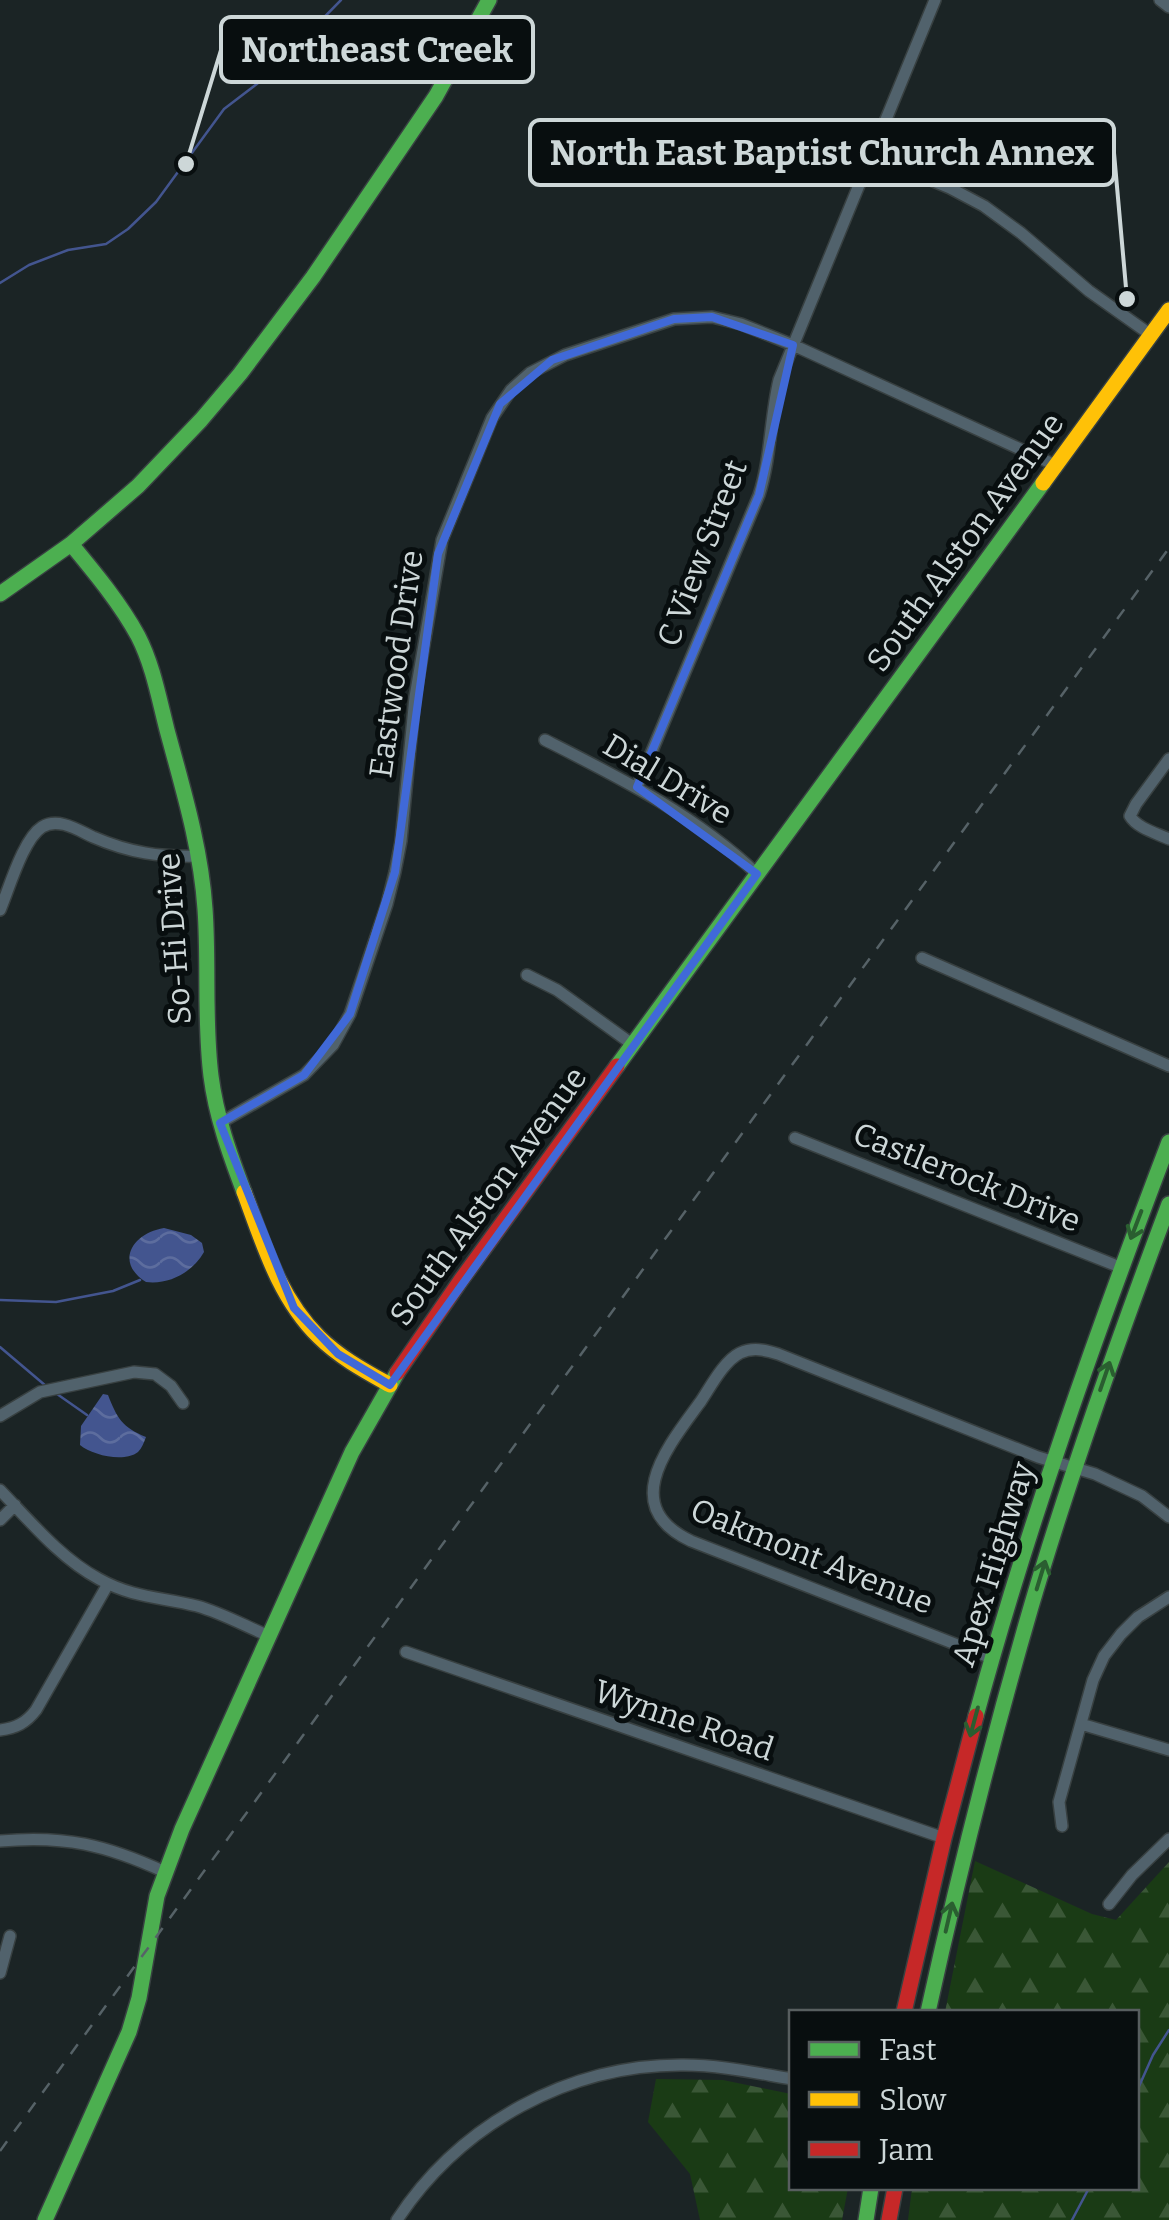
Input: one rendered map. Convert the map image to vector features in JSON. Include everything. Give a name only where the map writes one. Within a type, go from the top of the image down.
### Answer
[{"type":"street","points":[[0,594],[71,544],[138,486],[240,374],[314,277],[436,96],[489,0]]},
{"type":"street","name":"C View Street","points":[[638,787],[758,496],[767,466],[779,380],[935,0]]},
{"type":"street","points":[[1160,0],[1169,6]]},
{"type":"street","points":[[871,155],[984,206],[1021,232],[1089,291],[1151,334]]},
{"type":"street","name":"South Alston Avenue","points":[[45,2220],[129,2032],[165,1872],[352,1452],[390,1385],[426,1328],[1169,310]]},
{"type":"street","name":"Eastwood Drive","points":[[220,1123],[304,1075],[332,1045],[350,1014],[387,904],[398,856],[415,697],[438,554],[500,404],[530,372],[552,360],[674,319],[712,317],[741,324],[793,346],[1056,465]]},
{"type":"street","name":"So-Hi Drive","points":[[71,544],[121,607],[140,640],[151,672],[199,856],[212,1083],[228,1150],[265,1248],[294,1308],[322,1341],[390,1385]]},
{"type":"street","name":"Dial Drive","points":[[545,740],[638,787],[701,827],[757,874]]},
{"type":"street","points":[[1169,759],[1130,816],[1138,825],[1169,838]]},
{"type":"street","points":[[0,910],[28,842],[42,827],[52,824],[69,826],[108,844],[143,854],[199,856]]},
{"type":"street","points":[[922,958],[1169,1066]]},
{"type":"street","points":[[527,975],[557,990],[632,1044]]},
{"type":"street","name":"Castlerock Drive","points":[[795,1138],[1120,1267]]},
{"type":"street","name":"Apex Highway","points":[[904,2010],[991,1658],[1053,1461],[1120,1267],[1169,1142]]},
{"type":"street","name":"Apex Highway","points":[[928,2010],[946,1925],[1018,1649],[1118,1338],[1169,1204]]},
{"type":"street","name":"Oakmont Avenue","points":[[991,1658],[681,1536],[669,1527],[654,1499],[653,1477],[670,1442],[734,1356],[754,1349],[778,1354],[1095,1474],[1142,1496],[1169,1517]]},
{"type":"street","points":[[0,1416],[40,1392],[134,1372],[155,1374],[172,1386],[183,1402]]},
{"type":"street","points":[[0,1490],[64,1555],[94,1577],[157,1600],[222,1614],[269,1636]]},
{"type":"street","points":[[0,1520],[14,1505]]},
{"type":"street","points":[[0,1730],[19,1726],[36,1710],[108,1584]]},
{"type":"street","points":[[1062,1826],[1059,1802],[1104,1656],[1138,1617],[1169,1597]]},
{"type":"street","name":"Wynne Road","points":[[406,1652],[944,1838]]},
{"type":"street","points":[[1080,1724],[1169,1750]]},
{"type":"street","points":[[0,1841],[45,1839],[82,1843],[115,1850],[165,1872]]},
{"type":"street","points":[[1109,1904],[1169,1839]]},
{"type":"street","points":[[0,1973],[10,1936]]},
{"type":"street","points":[[397,2220],[427,2180],[468,2140],[514,2109],[566,2086],[614,2072],[670,2065],[735,2069],[789,2079]]},
{"type":"street","points":[[866,2220],[871,2190]]},
{"type":"street","points":[[890,2220],[895,2190]]},
{"type":"highlighted area","points":[[712,317],[793,345],[759,495],[637,787],[757,874],[390,1385],[338,1354],[294,1308],[220,1123],[304,1075],[350,1014],[395,872],[438,554],[500,404],[552,360],[674,319]]},
{"type":"green space","points":[[975,1861],[1092,1914],[1116,1920],[1169,1862],[1169,2220],[908,2220],[912,2190],[1139,2190],[1139,2010],[945,2010]]},
{"type":"green space","points":[[656,2079],[723,2080],[789,2094],[789,2190],[848,2190],[842,2220],[700,2220],[690,2174],[648,2122]]},
{"type":"water","points":[[164,1228],[191,1235],[202,1243],[204,1252],[180,1276],[146,1282],[131,1266],[131,1249],[144,1236]]},
{"type":"water","points":[[103,1394],[108,1395],[126,1425],[146,1437],[132,1455],[108,1456],[80,1445],[81,1426]]},
{"type":"waterway","points":[[0,283],[29,265],[68,250],[106,244],[128,229],[156,202],[224,109],[262,80],[341,0]]},
{"type":"waterway","points":[[0,1300],[56,1302],[113,1291],[140,1280]]},
{"type":"waterway","points":[[0,1347],[46,1386]]},
{"type":"waterway","points":[[57,1394],[87,1415]]},
{"type":"waterway","points":[[1139,2086],[1169,2030]]},
{"type":"waterway","points":[[1072,2220],[1088,2190]]},
{"type":"railway","points":[[0,2151],[1169,548]]},
{"type":"traffic: fast","points":[[0,594],[71,544],[138,486],[240,374],[313,277],[436,96],[489,0]]},
{"type":"traffic: fast","points":[[617,1066],[1043,483]]},
{"type":"traffic: fast","points":[[71,544],[131,624],[155,682],[200,864],[213,1091],[244,1192]]},
{"type":"traffic: fast","points":[[976,1716],[1065,1427],[1169,1142]]},
{"type":"traffic: fast","points":[[928,2010],[976,1809],[1031,1607],[1096,1404],[1169,1204]]},
{"type":"traffic: fast","points":[[45,2220],[129,2032],[157,1896],[182,1829],[352,1452],[397,1373]]},
{"type":"traffic: fast","points":[[866,2220],[871,2190]]},
{"type":"traffic: slow","points":[[1043,483],[1169,310]]},
{"type":"traffic: slow","points":[[244,1192],[274,1269],[305,1322],[335,1351],[390,1385]]},
{"type":"traffic: jam","points":[[397,1373],[617,1066]]},
{"type":"traffic: jam","points":[[904,2010],[976,1716]]},
{"type":"traffic: jam","points":[[889,2220],[895,2190]]},
{"type":"place","name":"Northeast Creek","points":[[186,164]]},
{"type":"place","name":"North East Baptist Church Annex","points":[[1127,299]]}]
